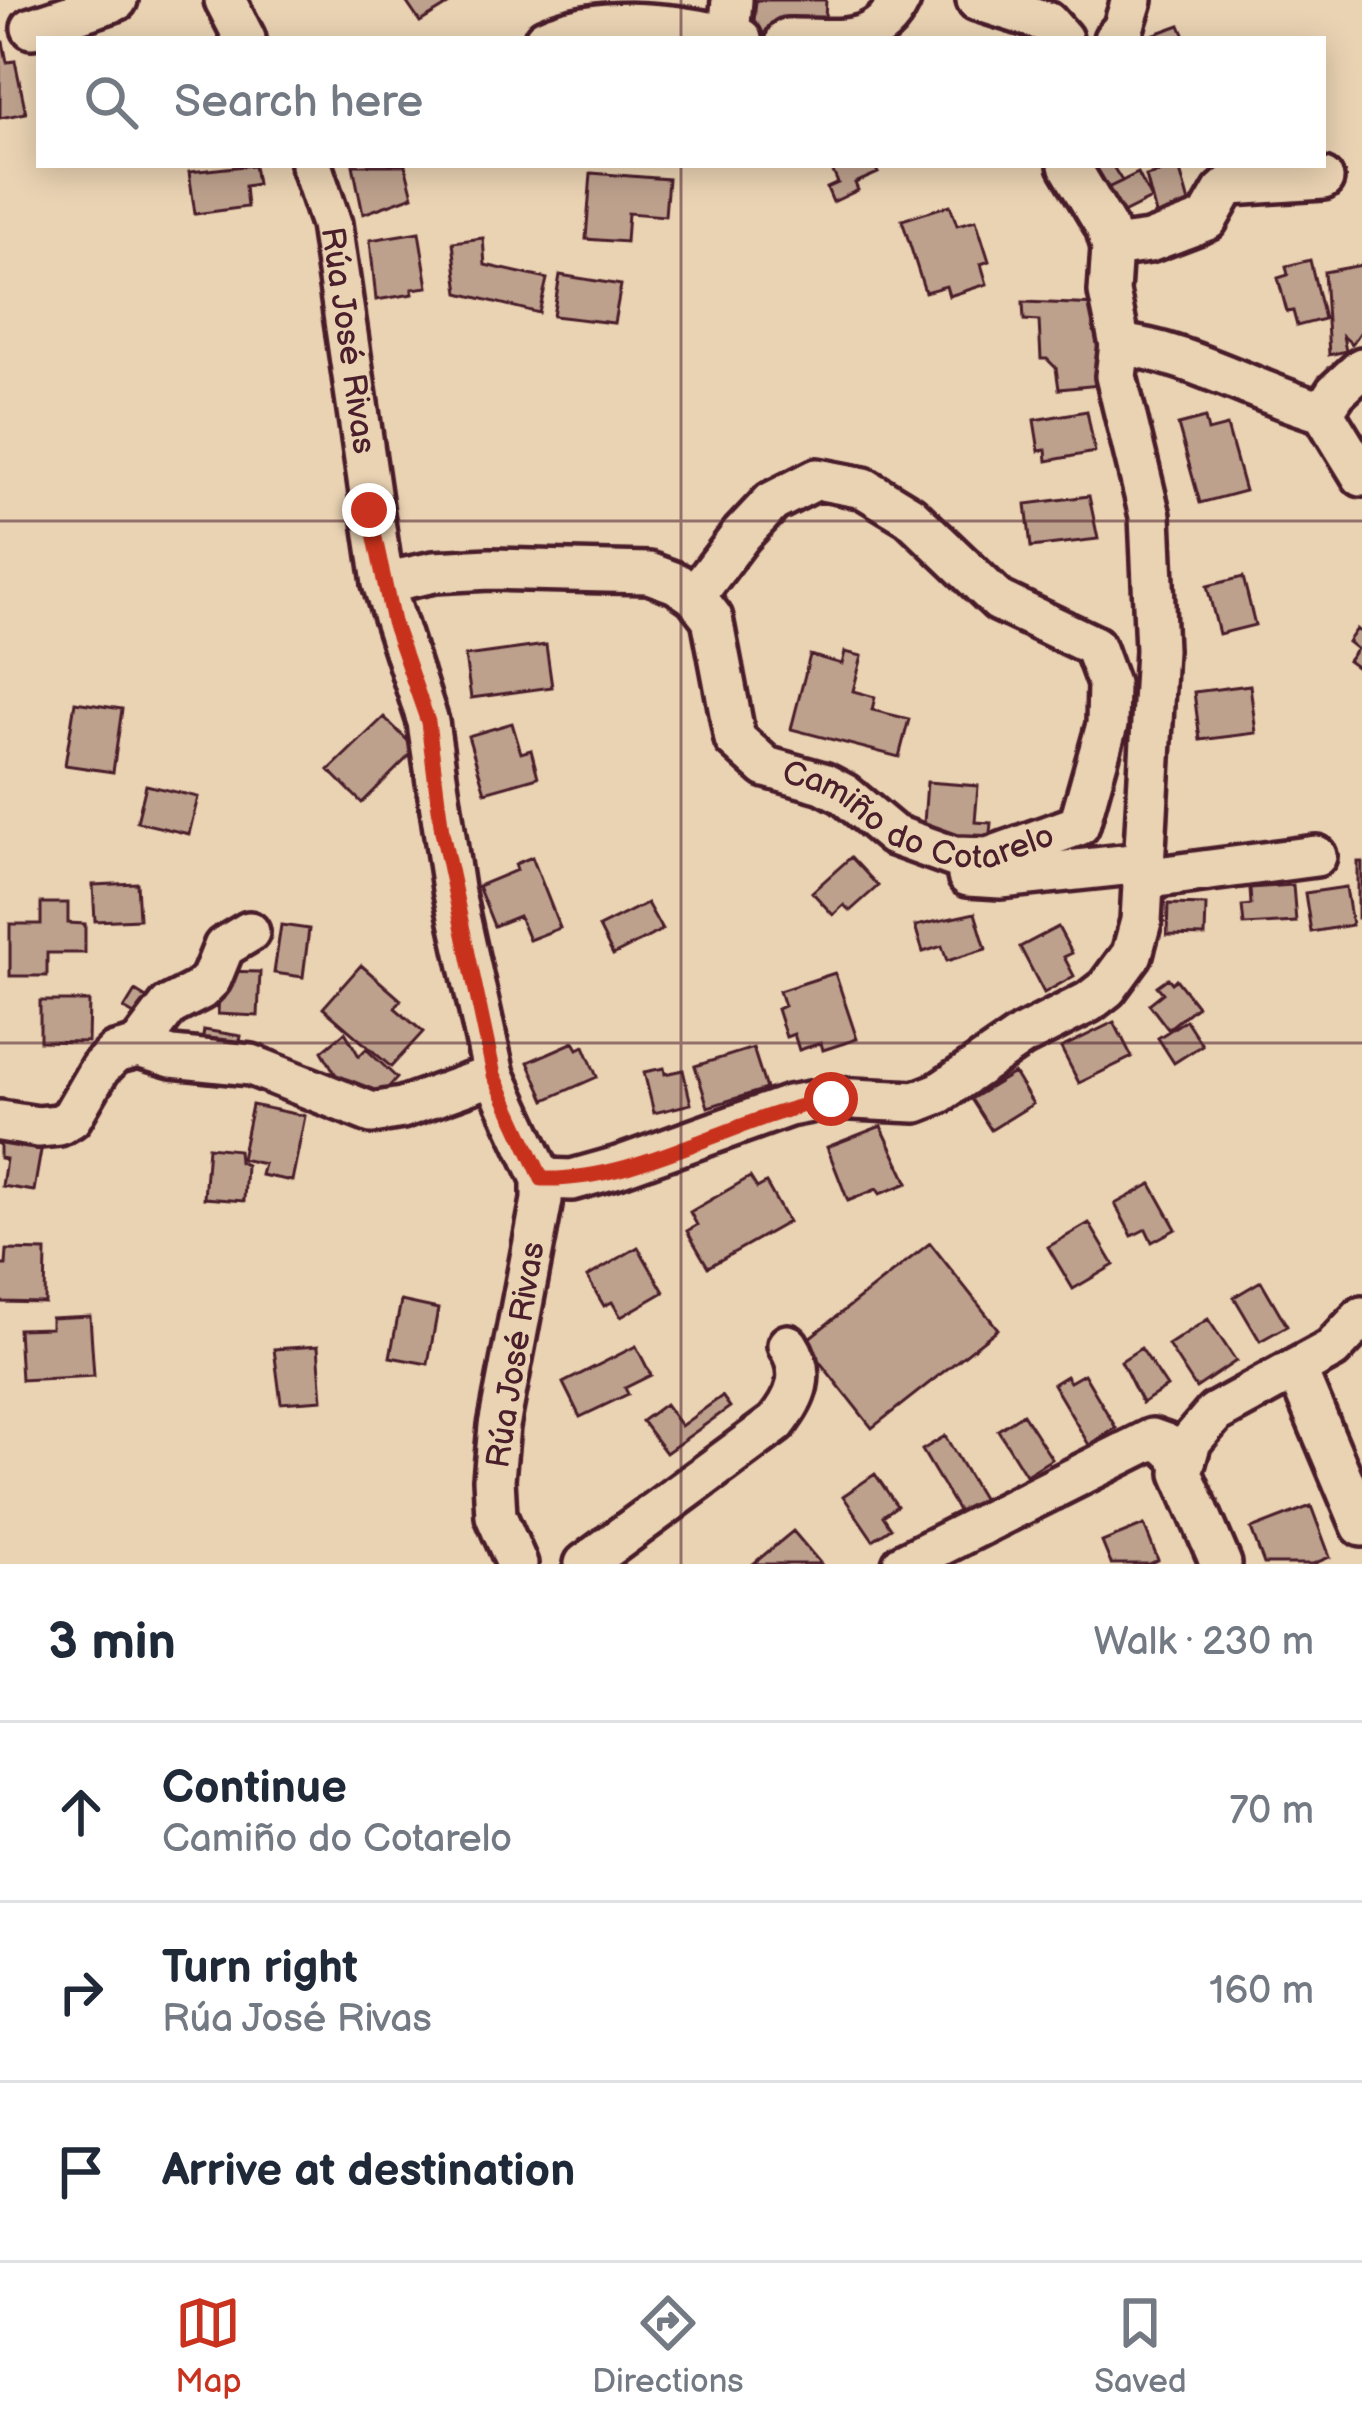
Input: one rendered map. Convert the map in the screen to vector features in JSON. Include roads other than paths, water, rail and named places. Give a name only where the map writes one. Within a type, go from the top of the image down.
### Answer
[{"type":"street","points":[[32,28],[117,0]]},
{"type":"street","points":[[225,0],[243,36]]},
{"type":"street","points":[[865,36],[880,29],[900,0]]},
{"type":"street","points":[[977,0],[1054,20]]},
{"type":"street","points":[[1117,36],[1132,0]]},
{"type":"street","points":[[552,36],[594,26],[734,25]]},
{"type":"street","name":"Rúa José Rivas","points":[[312,168],[334,243],[382,583],[428,722],[442,832],[494,1075],[542,1179],[494,1479],[496,1516],[517,1564]]},
{"type":"street","points":[[542,1179],[572,1180],[618,1167],[789,1106],[831,1099],[916,1102],[939,1093],[1022,1036],[1089,1002],[1107,988],[1132,954],[1141,921],[1155,700],[1150,516],[1116,376],[1120,345],[1109,292],[1112,247],[1106,227],[1071,168]]},
{"type":"street","points":[[1112,247],[1149,242],[1207,220],[1223,192],[1239,183],[1323,178]]},
{"type":"street","points":[[1120,345],[1156,351],[1282,401],[1323,412],[1362,476]]},
{"type":"street","points":[[1323,412],[1362,368]]},
{"type":"street","name":"Camiño do Cotarelo","points":[[818,479],[864,488],[910,516],[999,601],[1052,622],[1094,646],[1108,684],[1107,725],[1079,825],[988,858],[954,856],[893,835],[844,794],[823,783],[766,766],[735,739],[712,618],[695,596],[772,502],[818,479]]},
{"type":"street","points":[[382,583],[434,572],[490,568],[649,572],[695,596]]},
{"type":"street","name":"Camiño do Cotarelo","points":[[927,868],[1001,878],[1316,856]]},
{"type":"street","points":[[138,1047],[169,1006],[212,979],[224,947],[249,932]]},
{"type":"street","points":[[0,1121],[59,1125],[71,1118],[100,1068],[115,1053],[138,1047],[172,1057],[251,1065],[373,1113],[402,1108],[494,1075]]},
{"type":"street","points":[[1221,1564],[1182,1473],[1191,1441],[1215,1413],[1332,1349],[1362,1317]]},
{"type":"street","points":[[584,1564],[776,1423],[792,1403],[800,1376],[788,1345]]},
{"type":"street","points":[[1296,1369],[1362,1526]]},
{"type":"street","points":[[903,1564],[1152,1439],[1166,1444],[1184,1461]]}]
